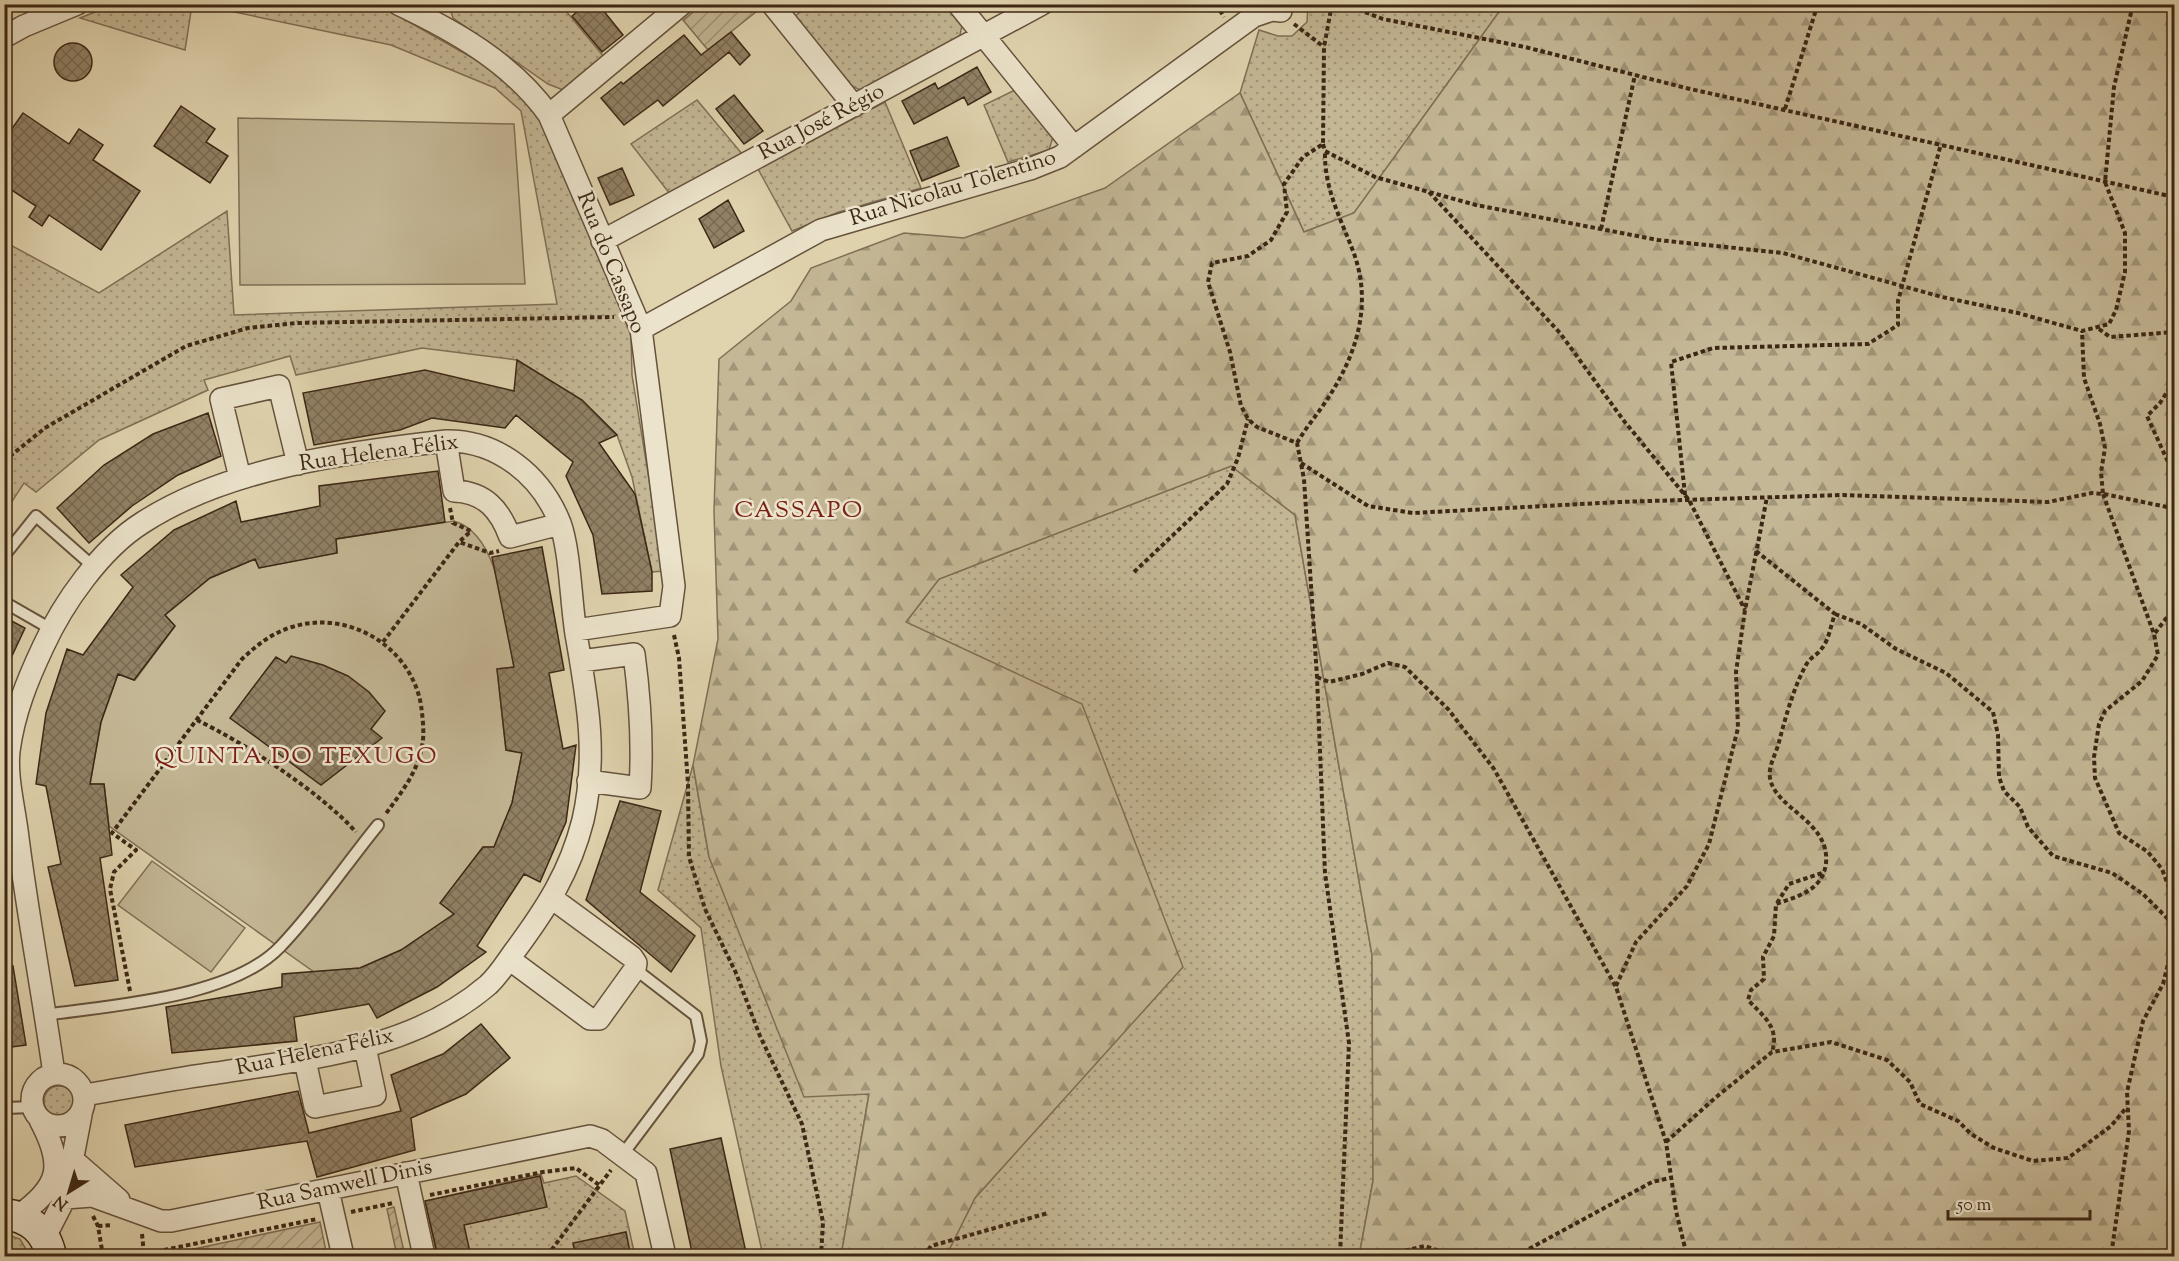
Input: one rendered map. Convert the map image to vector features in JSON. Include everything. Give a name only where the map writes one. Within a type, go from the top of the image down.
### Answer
[{"type":"street","points":[[4,37],[14,28],[77,4]]},
{"type":"street","name":"Rua do Cassapo","points":[[398,4],[428,10],[495,60],[533,93],[549,115],[639,323],[674,586],[670,616]]},
{"type":"street","points":[[549,115],[682,4]]},
{"type":"street","points":[[772,4],[854,106]]},
{"type":"street","points":[[958,4],[1074,147]]},
{"type":"street","name":"Rua José Régio","points":[[603,241],[1042,4]]},
{"type":"street","name":"Rua Nicolau Tolentino","points":[[639,323],[821,230],[1037,166],[1060,157],[1254,16],[1272,10],[1281,11]]},
{"type":"street","points":[[240,478],[221,399],[233,396],[279,386],[298,464]]},
{"type":"street","points":[[446,441],[454,491],[468,492],[494,506],[503,519],[510,537],[560,524]]},
{"type":"street","name":"Rua Helena Félix","points":[[54,1074],[45,1015],[12,850],[8,785],[9,753],[22,691],[51,629],[70,599],[114,545],[141,524],[178,502],[240,478],[298,464],[446,441],[467,441],[490,448],[516,463],[544,494],[560,524],[591,726],[584,818],[573,853],[553,899],[509,960],[487,986],[437,1021],[420,1030],[365,1047],[83,1105]]},
{"type":"street","points":[[576,630],[670,616]]},
{"type":"street","points":[[581,661],[634,654],[641,705],[640,788],[588,781]]},
{"type":"street","points":[[509,960],[594,1021],[599,1019],[635,969],[636,963],[632,957],[553,899]]},
{"type":"street","points":[[305,1060],[315,1107],[375,1095],[365,1047]]},
{"type":"street","points":[[11,1215],[39,1200],[52,1180],[55,1150],[37,1113],[36,1086],[47,1076],[54,1074],[70,1076],[82,1088],[83,1105],[65,1198],[48,1247]]},
{"type":"street","points":[[37,1113],[62,1126],[69,1124],[83,1105]]},
{"type":"street","name":"Rua Samwell Dinis","points":[[65,1198],[85,1194],[124,1216],[166,1222],[591,1136],[602,1140],[642,1168],[649,1178],[665,1257]]},
{"type":"street","points":[[72,1159],[124,1216]]},
{"type":"street","points":[[406,1173],[424,1257]]},
{"type":"street","points":[[328,1190],[343,1257]]},
{"type":"street","points":[[11,1215],[33,1224],[48,1247]]},
{"type":"lane","points":[[4,556],[36,516],[95,568]]},
{"type":"lane","points":[[4,602],[51,629]]},
{"type":"lane","points":[[45,1015],[133,1003],[188,992],[242,973],[279,948],[378,825]]},
{"type":"lane","points":[[623,1155],[698,1054],[701,1045],[696,1016],[635,969]]},
{"type":"lane","points":[[4,1108],[37,1113]]},
{"type":"path","points":[[1332,4],[1324,47],[1323,144],[1329,193],[1355,256],[1362,317],[1356,343],[1346,368],[1297,444],[1304,479],[1317,677],[1324,873],[1349,1043],[1340,1257]]},
{"type":"path","points":[[1344,4],[1383,19],[1526,46],[1635,75],[2175,197]]},
{"type":"path","points":[[1785,109],[1815,13],[1815,4]]},
{"type":"path","points":[[1325,151],[1375,177],[1476,205],[1658,240],[1783,253],[1903,287],[2018,313],[2082,331],[2098,329],[2109,324],[2125,273],[2125,233],[2105,182],[2114,87],[2133,4]]},
{"type":"path","points":[[1281,11],[1324,47]]},
{"type":"path","points":[[1601,229],[1635,75]]},
{"type":"path","points":[[1297,444],[1265,431],[1248,419],[1241,406],[1230,352],[1208,282],[1212,263],[1248,256],[1271,240],[1287,212],[1284,184],[1303,157],[1323,144]]},
{"type":"path","points":[[1685,495],[1671,362],[1713,348],[1868,344],[1898,325],[1898,302],[1941,144]]},
{"type":"path","points":[[1428,192],[1560,333],[1624,421],[1689,500],[1745,610]]},
{"type":"path","points":[[4,461],[45,428],[123,381],[158,365],[186,346],[239,330],[296,323],[639,323]]},
{"type":"path","points":[[2098,329],[2110,337],[2175,332]]},
{"type":"path","points":[[2082,331],[2084,378],[2100,424],[2105,448],[2101,472],[2103,494],[2154,634],[2158,655],[2142,681],[2105,711],[2099,724],[2094,757],[2095,778],[2119,833],[2148,852],[2162,869],[2170,893],[2172,948],[2163,984],[2143,1021],[2127,1092],[2129,1131],[2111,1257]]},
{"type":"path","points":[[2175,381],[2160,403],[2147,416],[2175,475]]},
{"type":"path","points":[[1134,572],[1227,484],[1238,458],[1248,419]]},
{"type":"path","points":[[1300,463],[1368,506],[1413,513],[1843,495],[2048,502],[2091,493],[2167,507],[2175,503]]},
{"type":"path","points":[[1616,987],[1635,942],[1687,886],[1709,844],[1738,728],[1736,672],[1745,610],[1767,498]]},
{"type":"path","points":[[383,642],[459,542],[471,531],[452,520]]},
{"type":"path","points":[[459,542],[490,553]]},
{"type":"path","points":[[1756,551],[1835,614],[1861,624],[1896,649],[1946,673],[1993,712],[1998,735],[1999,777],[2004,791],[2020,807],[2028,827],[2053,856],[2112,873],[2143,894],[2171,922]]},
{"type":"path","points":[[2154,634],[2167,615],[2175,608]]},
{"type":"path","points":[[1776,904],[1806,893],[1820,881],[1825,872],[1826,846],[1798,811],[1778,794],[1770,778],[1783,718],[1806,664],[1822,648],[1835,614]]},
{"type":"path","points":[[670,616],[678,658],[688,784],[689,857],[705,909],[736,973],[760,1036],[802,1124],[823,1222],[821,1257]]},
{"type":"path","points":[[133,1003],[110,889],[114,872],[136,850],[112,833],[242,659],[258,644],[276,633],[294,626],[334,624],[351,627],[383,642],[396,654],[414,682],[420,698],[424,732],[422,749],[408,784],[378,825]]},
{"type":"path","points":[[1317,677],[1329,682],[1362,674],[1388,663],[1405,667],[1448,710],[1494,769],[1616,987],[1666,1142],[1670,1178],[1687,1257]]},
{"type":"path","points":[[197,720],[233,737],[340,814],[364,842]]},
{"type":"path","points":[[1772,1052],[1775,1042],[1772,1027],[1767,1017],[1748,1000],[1751,990],[1764,979],[1763,957],[1774,936],[1776,904],[1789,884],[1825,872]]},
{"type":"path","points":[[1666,1142],[1715,1098],[1772,1052],[1831,1042],[1887,1060],[1910,1082],[1920,1104],[1958,1121],[1971,1134],[1994,1148],[2033,1161],[2068,1158],[2111,1126],[2128,1107]]},
{"type":"path","points":[[547,1257],[623,1155]]},
{"type":"path","points":[[135,1231],[142,1234],[144,1255],[543,1172],[576,1168],[599,1185]]},
{"type":"path","points":[[1516,1257],[1652,1182],[1670,1178]]},
{"type":"path","points":[[924,1257],[931,1246],[1048,1213]]},
{"type":"path","points":[[98,1226],[124,1216]]},
{"type":"path","points":[[1383,1257],[1425,1246],[1454,1257]]},
{"type":"green space","points":[[115,4],[192,5],[185,50],[80,18]]},
{"type":"green space","points":[[201,5],[379,5],[487,66],[534,108],[602,261],[631,336],[632,375],[664,571],[652,572],[632,477],[617,435],[582,400],[517,360],[422,348],[296,375],[290,356],[204,380],[208,390],[99,440],[36,492],[24,483],[5,512],[5,242],[99,293],[227,211],[234,315],[557,304],[521,111],[495,88],[391,45]]},
{"type":"green space","points":[[449,5],[561,5],[604,57],[563,90],[548,84],[453,18]]},
{"type":"green space","points":[[702,5],[758,5],[761,8],[708,50],[683,20]]},
{"type":"green space","points":[[809,5],[945,5],[962,26],[959,39],[862,91],[850,85],[794,17]]},
{"type":"green space","points":[[1308,5],[1504,5],[1354,213],[1304,232],[1240,93],[1259,30],[1278,36],[1292,36],[1307,22]]},
{"type":"green space","points":[[1504,5],[2174,5],[2174,1256],[1359,1256],[1373,1181],[1372,955],[1295,515],[1231,466],[939,579],[906,622],[1082,704],[1183,967],[975,1198],[946,1256],[841,1256],[869,1094],[804,1097],[709,857],[693,765],[718,639],[714,511],[719,359],[791,301],[811,268],[904,233],[964,238],[1105,188],[1240,93],[1304,232],[1354,213]]},
{"type":"green space","points":[[1015,90],[1053,137],[1049,150],[1008,162],[984,105]]},
{"type":"green space","points":[[697,100],[743,155],[670,194],[631,144]]},
{"type":"green space","points":[[885,102],[921,188],[839,212],[792,231],[758,169]]},
{"type":"green space","points":[[238,118],[514,124],[525,284],[240,285]]},
{"type":"green space","points":[[1231,466],[1295,515],[1372,955],[1373,1181],[1359,1256],[946,1256],[975,1198],[1182,967],[906,622],[939,579]]},
{"type":"green space","points":[[454,521],[470,530],[482,544],[492,562],[504,606],[514,667],[497,669],[506,750],[522,753],[512,803],[494,847],[483,847],[441,903],[454,914],[401,950],[360,968],[314,972],[109,826],[104,784],[90,784],[101,722],[118,674],[135,680],[175,626],[165,615],[210,578],[255,559],[259,568],[337,553],[336,539]]},
{"type":"green space","points":[[693,765],[709,857],[869,1094],[841,1256],[763,1256],[721,1066],[701,928],[658,890]]},
{"type":"green space","points":[[152,861],[245,928],[211,972],[118,905]]},
{"type":"green space","points":[[59,1086],[70,1090],[74,1101],[70,1112],[59,1116],[48,1112],[44,1101],[48,1090]]},
{"type":"green space","points":[[541,1174],[544,1183],[576,1176],[625,1211],[635,1256],[437,1256],[425,1201]]},
{"type":"green space","points":[[394,1207],[405,1256],[397,1256],[387,1209]]},
{"type":"green space","points":[[320,1222],[327,1256],[161,1256]]},
{"type":"green space","points":[[5,1234],[20,1239],[30,1256],[5,1256]]},
{"type":"building","points":[[586,4],[598,4],[623,35],[602,52],[572,16]]},
{"type":"building","points":[[731,32],[750,55],[740,65],[729,52],[663,106],[658,100],[624,125],[601,98],[621,82],[623,84],[684,35],[701,55]]},
{"type":"building","points":[[73,43],[80,44],[86,49],[91,55],[91,69],[86,75],[80,80],[73,81],[66,80],[60,75],[55,69],[54,62],[55,55],[60,49],[66,44]]},
{"type":"building","points":[[977,67],[991,92],[968,105],[964,97],[914,124],[902,101],[935,83],[938,89]]},
{"type":"building","points":[[734,95],[763,131],[744,144],[716,109]]},
{"type":"building","points":[[181,106],[215,129],[206,142],[228,156],[210,183],[154,146]]},
{"type":"building","points":[[23,113],[69,144],[79,129],[103,145],[93,160],[140,191],[101,250],[49,215],[42,226],[29,217],[36,206],[4,185],[4,140]]},
{"type":"building","points":[[947,137],[959,166],[922,181],[910,151]]},
{"type":"building","points":[[622,168],[634,195],[610,205],[598,178]]},
{"type":"building","points":[[728,200],[744,231],[714,248],[699,219]]},
{"type":"building","points":[[517,360],[582,400],[617,435],[599,443],[635,494],[652,572],[652,591],[602,594],[593,535],[566,476],[573,462],[516,415],[505,428],[432,418],[400,430],[314,445],[303,393],[425,370],[514,391]]},
{"type":"building","points":[[208,413],[221,456],[178,475],[132,506],[89,543],[57,508],[104,465],[153,434]]},
{"type":"building","points":[[438,471],[445,522],[336,539],[337,553],[259,568],[255,559],[210,578],[165,615],[175,626],[134,680],[118,674],[101,722],[90,784],[104,784],[112,855],[100,858],[118,980],[75,986],[48,867],[61,864],[46,786],[36,784],[46,713],[67,649],[83,655],[133,587],[121,575],[174,530],[236,501],[241,522],[320,506],[319,486]]},
{"type":"building","points":[[542,547],[564,670],[549,673],[563,749],[576,745],[566,822],[540,882],[524,874],[477,946],[486,952],[437,987],[377,1018],[369,1004],[294,1017],[297,1041],[172,1053],[166,1007],[282,987],[282,974],[360,968],[401,950],[454,914],[440,903],[483,847],[494,847],[512,803],[522,753],[506,750],[497,669],[514,667],[492,557]]},
{"type":"building","points":[[4,617],[25,628],[4,673]]},
{"type":"building","points":[[291,656],[323,665],[348,676],[369,692],[385,711],[371,729],[382,738],[321,785],[230,718],[276,657],[286,663]]},
{"type":"building","points":[[620,801],[661,811],[640,892],[695,936],[671,972],[586,900]]},
{"type":"building","points":[[13,966],[26,1045],[4,1048],[4,967]]},
{"type":"building","points":[[481,1024],[510,1058],[466,1094],[411,1118],[415,1150],[317,1177],[307,1141],[135,1167],[125,1125],[298,1091],[309,1133],[401,1111],[391,1075],[443,1054]]},
{"type":"building","points":[[721,1138],[747,1257],[693,1257],[670,1149]]},
{"type":"building","points":[[540,1176],[547,1207],[464,1225],[471,1257],[438,1257],[425,1201]]},
{"type":"building","points":[[626,1232],[631,1257],[576,1257],[573,1243]]},
{"type":"district","name":"CASSAPO","points":[[799,511]]},
{"type":"district","name":"QUINTA DO TEXUGO","points":[[296,757]]}]
